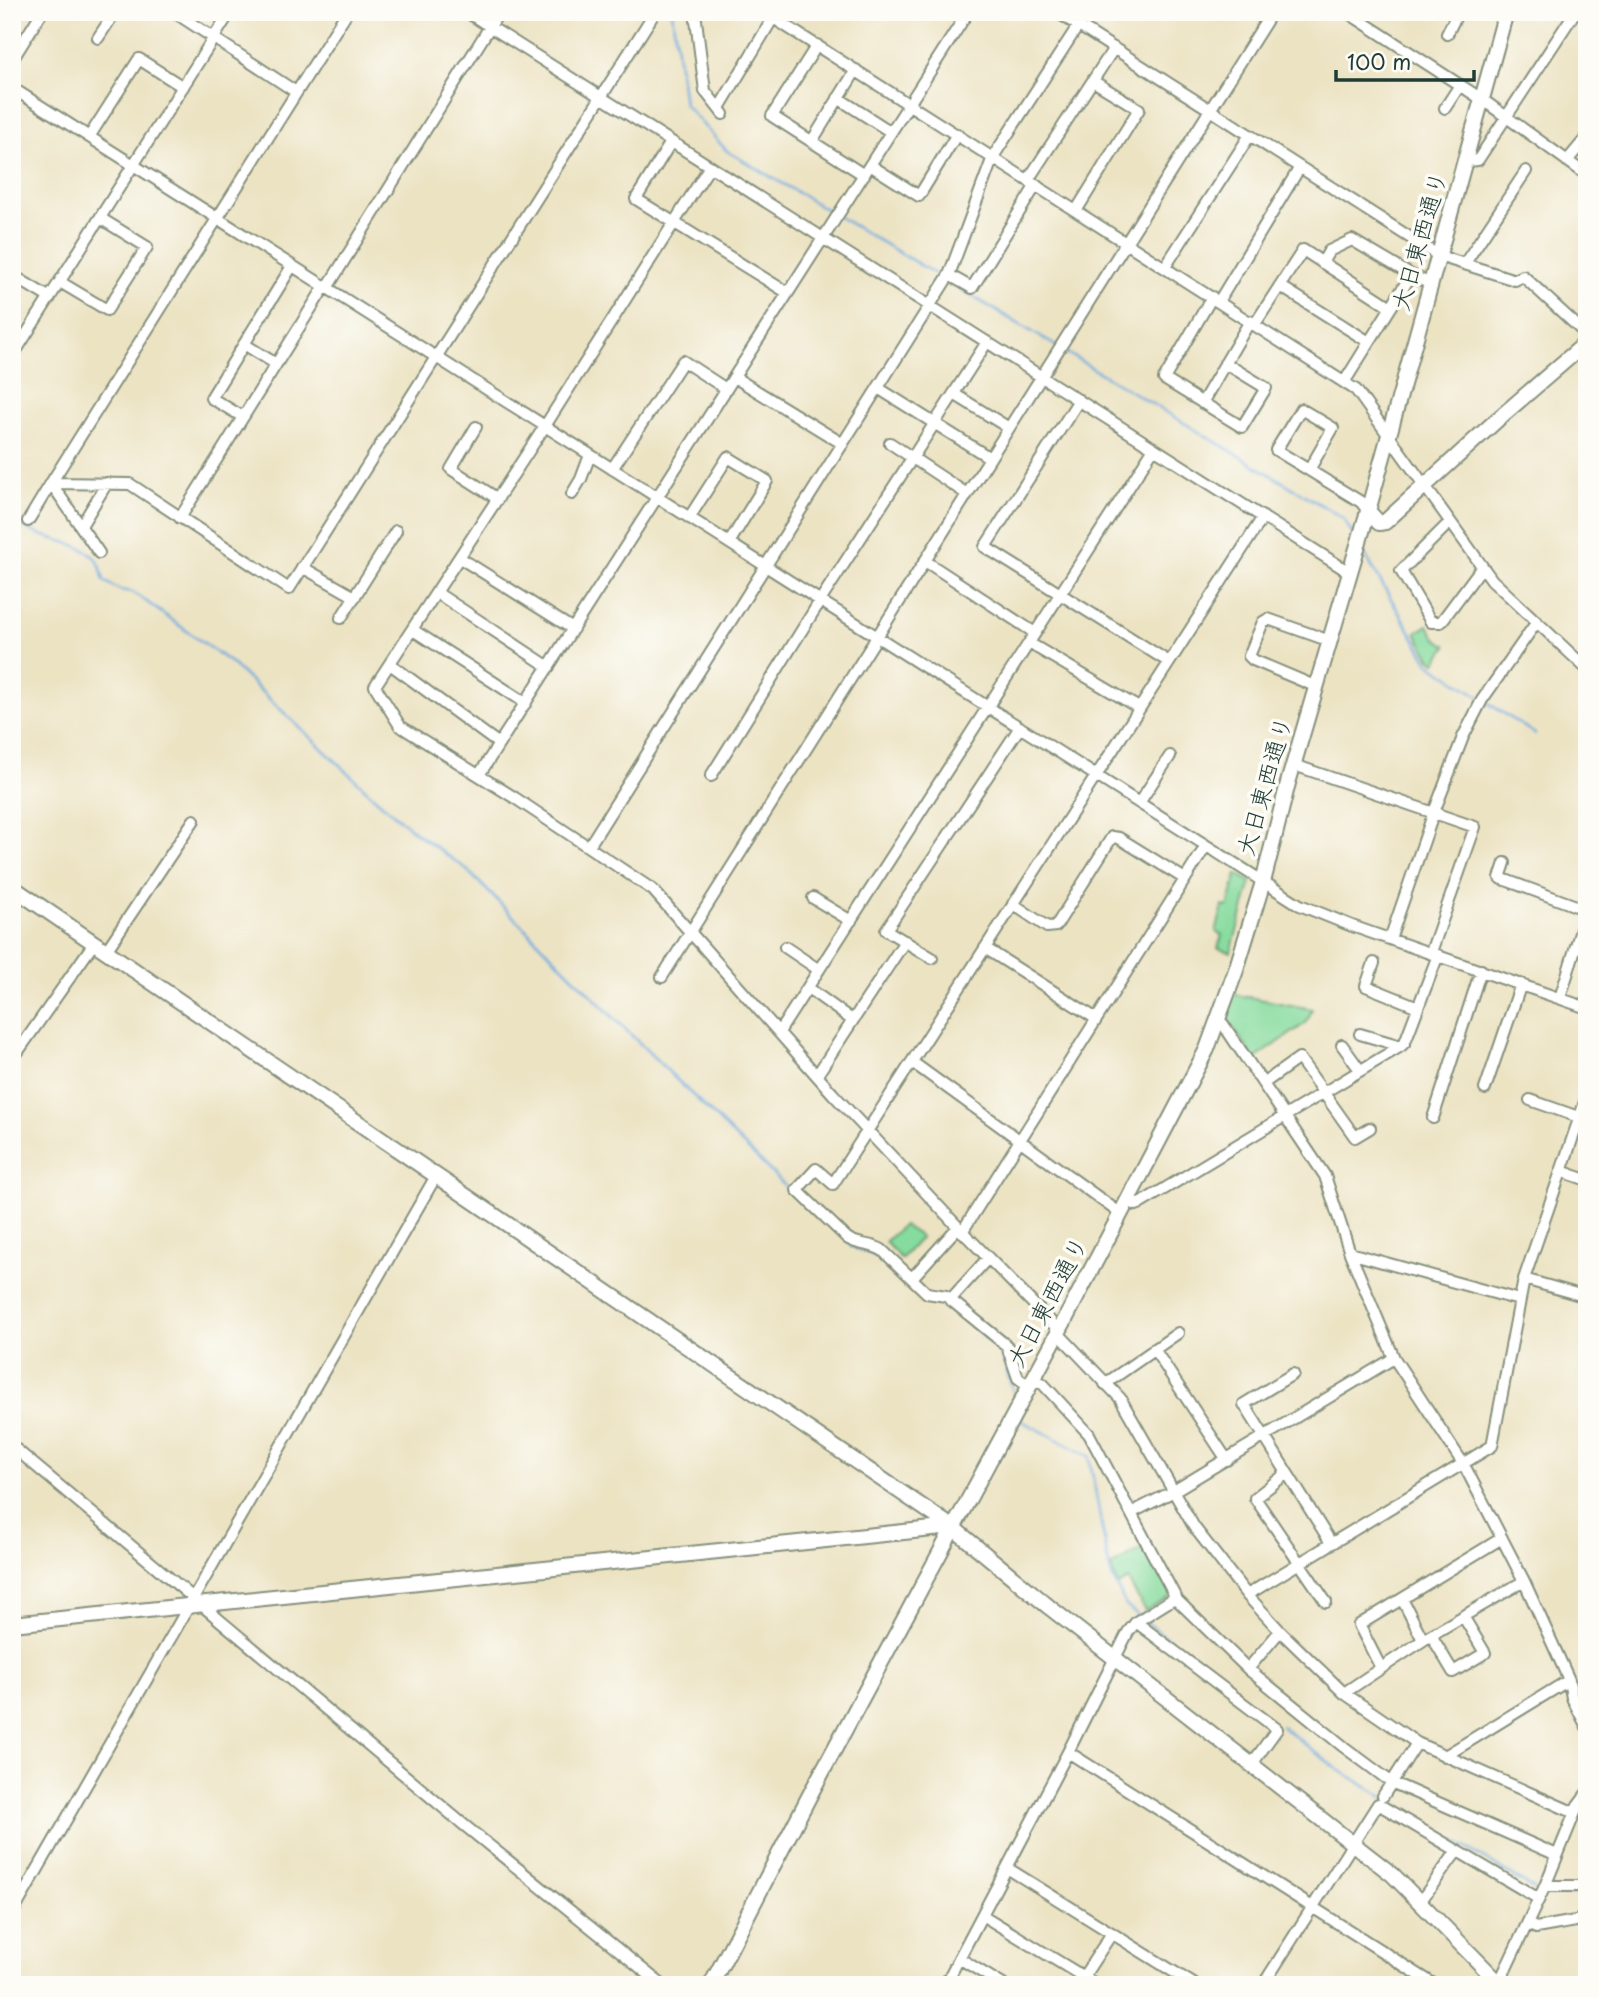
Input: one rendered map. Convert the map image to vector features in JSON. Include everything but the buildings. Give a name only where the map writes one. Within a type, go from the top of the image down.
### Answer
[{"type":"street","points":[[12,60],[42,12]]},
{"type":"street","points":[[98,38],[115,12]]},
{"type":"street","points":[[174,12],[296,92]]},
{"type":"street","points":[[12,357],[230,12]]},
{"type":"street","points":[[28,521],[347,12]]},
{"type":"street","points":[[467,12],[1349,572]]},
{"type":"street","points":[[180,518],[499,12]]},
{"type":"street","points":[[51,484],[130,484],[289,589],[655,12]]},
{"type":"street","points":[[695,12],[705,91],[721,111],[769,15],[1345,381],[1356,390],[1492,580],[1587,668]]},
{"type":"street","points":[[479,775],[968,12]]},
{"type":"street","points":[[1057,12],[1439,256],[1515,280],[1523,276],[1587,335]]},
{"type":"street","points":[[589,846],[949,275],[993,157],[1087,12]]},
{"type":"street","points":[[662,977],[1272,12]]},
{"type":"street","points":[[1347,12],[1483,100],[1587,176]]},
{"type":"street","points":[[1447,34],[1458,12]]},
{"type":"street","name":"大日東西通り","points":[[711,1985],[952,1527],[1121,1214],[1207,1049],[1218,1022],[1263,882],[1506,12]]},
{"type":"street","points":[[1466,161],[1478,160],[1574,12]]},
{"type":"street","points":[[817,46],[772,116],[812,141],[919,196],[957,134]]},
{"type":"street","points":[[949,275],[972,288],[1032,182],[1114,48]]},
{"type":"street","points":[[89,137],[139,59],[183,87]]},
{"type":"street","points":[[812,141],[856,70]]},
{"type":"street","points":[[1076,211],[1139,109],[1093,81]]},
{"type":"street","points":[[1445,108],[1460,85]]},
{"type":"street","points":[[12,88],[1307,908],[1587,1008]]},
{"type":"street","points":[[838,98],[891,132]]},
{"type":"street","points":[[1165,267],[1250,135]]},
{"type":"street","points":[[1567,161],[1587,137]]},
{"type":"street","points":[[671,142],[636,198],[788,293]]},
{"type":"street","points":[[12,161],[15,162],[12,166]]},
{"type":"street","points":[[710,166],[460,558],[375,686],[400,726],[589,846],[653,890],[817,1075],[1120,1398],[1194,1527],[1247,1595],[1344,1693],[1417,1743],[1575,1813]]},
{"type":"street","points":[[1225,363],[1266,388],[1242,427],[1164,379],[1300,167]]},
{"type":"street","points":[[1465,263],[1526,171]]},
{"type":"street","points":[[60,282],[107,310],[147,247],[100,218]]},
{"type":"street","points":[[1322,262],[1329,251],[1352,240],[1411,275],[1432,284]]},
{"type":"street","points":[[1202,403],[1225,363],[1303,250],[1391,307]]},
{"type":"street","points":[[243,417],[211,398],[292,265]]},
{"type":"street","points":[[12,275],[50,298]]},
{"type":"street","points":[[1345,381],[1411,275]]},
{"type":"street","points":[[1280,286],[1369,342]]},
{"type":"street","points":[[712,776],[820,601],[987,342]]},
{"type":"street","points":[[1309,470],[1333,428],[1301,409],[1276,450],[1361,502],[1379,523],[1385,522],[1587,342]]},
{"type":"street","points":[[244,344],[276,364]]},
{"type":"street","points":[[612,469],[683,361],[726,390]]},
{"type":"street","points":[[734,377],[843,444]]},
{"type":"street","points":[[878,388],[990,458]]},
{"type":"street","points":[[954,394],[1009,428]]},
{"type":"street","points":[[1079,400],[985,547],[1169,662]]},
{"type":"street","points":[[476,427],[451,468],[498,499]]},
{"type":"street","points":[[890,443],[967,494]]},
{"type":"street","points":[[779,1032],[1154,448]]},
{"type":"street","points":[[572,494],[590,455]]},
{"type":"street","points":[[689,517],[728,457],[767,481],[729,543]]},
{"type":"street","points":[[81,526],[107,483]]},
{"type":"street","points":[[51,484],[99,553]]},
{"type":"street","points":[[1263,517],[833,1184],[816,1169],[797,1191],[847,1238],[883,1250],[927,1293],[946,1296],[1007,1346],[1017,1378],[1043,1384],[1089,1434],[1175,1597],[1248,1669],[1391,1782],[1558,1855]]},
{"type":"street","points":[[1450,522],[1401,571],[1431,622],[1441,622],[1482,567]]},
{"type":"street","points":[[341,618],[396,531]]},
{"type":"street","points":[[460,558],[573,629]]},
{"type":"street","points":[[925,561],[1032,638],[1139,708]]},
{"type":"street","points":[[302,567],[355,597]]},
{"type":"street","points":[[437,593],[549,667]]},
{"type":"street","points":[[1317,687],[1249,656],[1263,622],[1268,619],[1330,641]]},
{"type":"street","points":[[1390,939],[1463,737],[1482,700],[1536,623]]},
{"type":"street","points":[[413,630],[526,703]]},
{"type":"street","points":[[390,664],[499,744]]},
{"type":"street","points":[[932,958],[886,930],[1020,727]]},
{"type":"street","points":[[1139,803],[1170,756]]},
{"type":"street","points":[[1128,1200],[1136,1205],[1141,1203],[1405,1042],[1475,827],[1294,765]]},
{"type":"street","points":[[12,1060],[194,820]]},
{"type":"street","points":[[1013,904],[1047,927],[1056,926],[1112,837],[1119,838],[1185,878]]},
{"type":"street","points":[[912,1278],[960,1229],[1020,1141],[1095,1018],[1206,846]]},
{"type":"street","points":[[1506,863],[1500,878],[1587,910],[1560,999]]},
{"type":"street","points":[[12,887],[952,1527],[1114,1658],[1393,1875],[1500,1984],[1575,1813],[1586,1796]]},
{"type":"street","points":[[813,898],[850,921]]},
{"type":"street","points":[[817,1075],[905,941]]},
{"type":"street","points":[[785,947],[819,970]]},
{"type":"street","points":[[985,948],[1095,1018]]},
{"type":"street","points":[[1374,962],[1366,986],[1418,1007]]},
{"type":"street","points":[[1433,1118],[1481,970]]},
{"type":"street","points":[[1485,1089],[1521,984]]},
{"type":"street","points":[[808,988],[852,1020]]},
{"type":"street","points":[[1218,1022],[1223,1024],[1264,1083],[1325,1176],[1350,1253],[1394,1358],[1464,1465],[1524,1581],[1569,1680],[1572,1698],[1587,1727]]},
{"type":"street","points":[[1360,1034],[1401,1046]]},
{"type":"street","points":[[1342,1045],[1360,1070]]},
{"type":"street","points":[[1264,1083],[1300,1058],[1355,1137],[1370,1128]]},
{"type":"street","points":[[912,1062],[1121,1214]]},
{"type":"street","points":[[1247,1595],[1492,1446],[1524,1279],[1561,1171],[1583,1119],[1587,1096]]},
{"type":"street","points":[[1530,1100],[1583,1119]]},
{"type":"street","points":[[1561,1171],[1587,1180]]},
{"type":"street","points":[[12,1914],[196,1602],[436,1176]]},
{"type":"street","points":[[1350,1253],[1519,1300]]},
{"type":"street","points":[[950,1300],[988,1258]]},
{"type":"street","points":[[1524,1279],[1587,1297]]},
{"type":"street","points":[[1105,1384],[1178,1333]]},
{"type":"street","points":[[1154,1349],[1227,1460]]},
{"type":"street","points":[[1131,1513],[1227,1460],[1394,1358]]},
{"type":"street","points":[[1293,1374],[1244,1404],[1331,1543]]},
{"type":"street","points":[[12,1446],[464,1825],[662,1985]]},
{"type":"street","points":[[1287,1473],[1255,1498],[1326,1602]]},
{"type":"street","points":[[12,1624],[196,1602],[632,1562],[952,1527]]},
{"type":"street","points":[[1381,1668],[1359,1625],[1502,1538]]},
{"type":"street","points":[[1344,1693],[1427,1637],[1524,1581]]},
{"type":"street","points":[[945,1985],[1128,1632],[1136,1622],[1175,1597]]},
{"type":"street","points":[[1402,1599],[1453,1672],[1485,1653],[1463,1616]]},
{"type":"street","points":[[1136,1622],[1277,1729],[1252,1764]]},
{"type":"street","points":[[1248,1669],[1280,1631]]},
{"type":"street","points":[[1445,1756],[1569,1680]]},
{"type":"street","points":[[1383,1796],[1417,1743]]},
{"type":"street","points":[[1068,1752],[1430,1983]]},
{"type":"street","points":[[1263,1985],[1378,1804],[1539,1899]]},
{"type":"street","points":[[1420,1902],[1457,1851]]},
{"type":"street","points":[[1007,1868],[1195,1985]]},
{"type":"street","points":[[1545,1886],[1587,1886]]},
{"type":"street","points":[[982,1915],[1081,1981],[1097,1985]]},
{"type":"street","points":[[1527,1924],[1536,1927],[1587,1919]]},
{"type":"street","points":[[1081,1981],[1112,1933]]},
{"type":"street","points":[[960,1958],[1003,1985]]},
{"type":"green space","points":[[1428,625],[1435,637],[1447,646],[1436,662],[1430,658],[1416,633]]},
{"type":"green space","points":[[1237,874],[1251,882],[1231,952],[1218,948],[1222,935],[1216,932],[1223,906],[1228,907]]},
{"type":"green space","points":[[1232,994],[1312,1009],[1307,1022],[1255,1059],[1225,1016]]},
{"type":"green space","points":[[903,1225],[921,1237],[901,1259],[885,1242]]},
{"type":"green space","points":[[1144,1547],[1171,1593],[1169,1598],[1145,1611],[1128,1580],[1118,1586],[1111,1567]]},
{"type":"waterway","points":[[672,12],[684,104],[727,151],[834,214]]},
{"type":"waterway","points":[[839,217],[942,278]]},
{"type":"waterway","points":[[948,282],[1056,346]]},
{"type":"waterway","points":[[1062,350],[1343,518],[1355,538]]},
{"type":"waterway","points":[[12,511],[19,522],[40,535],[88,552],[97,560],[104,581],[120,590],[133,592],[231,663],[375,798],[417,834],[465,868],[816,1216]]},
{"type":"waterway","points":[[1362,550],[1429,663],[1480,697]]},
{"type":"waterway","points":[[1485,701],[1535,734]]},
{"type":"waterway","points":[[850,1245],[890,1265]]},
{"type":"waterway","points":[[959,1313],[1001,1352],[1016,1401]]},
{"type":"waterway","points":[[1020,1414],[1022,1421],[1089,1456],[1110,1572],[1126,1606],[1140,1617]]},
{"type":"waterway","points":[[1145,1621],[1220,1679]]},
{"type":"waterway","points":[[1281,1726],[1339,1770],[1537,1891]]},
{"type":"waterway","points":[[1547,1895],[1587,1894]]}]
